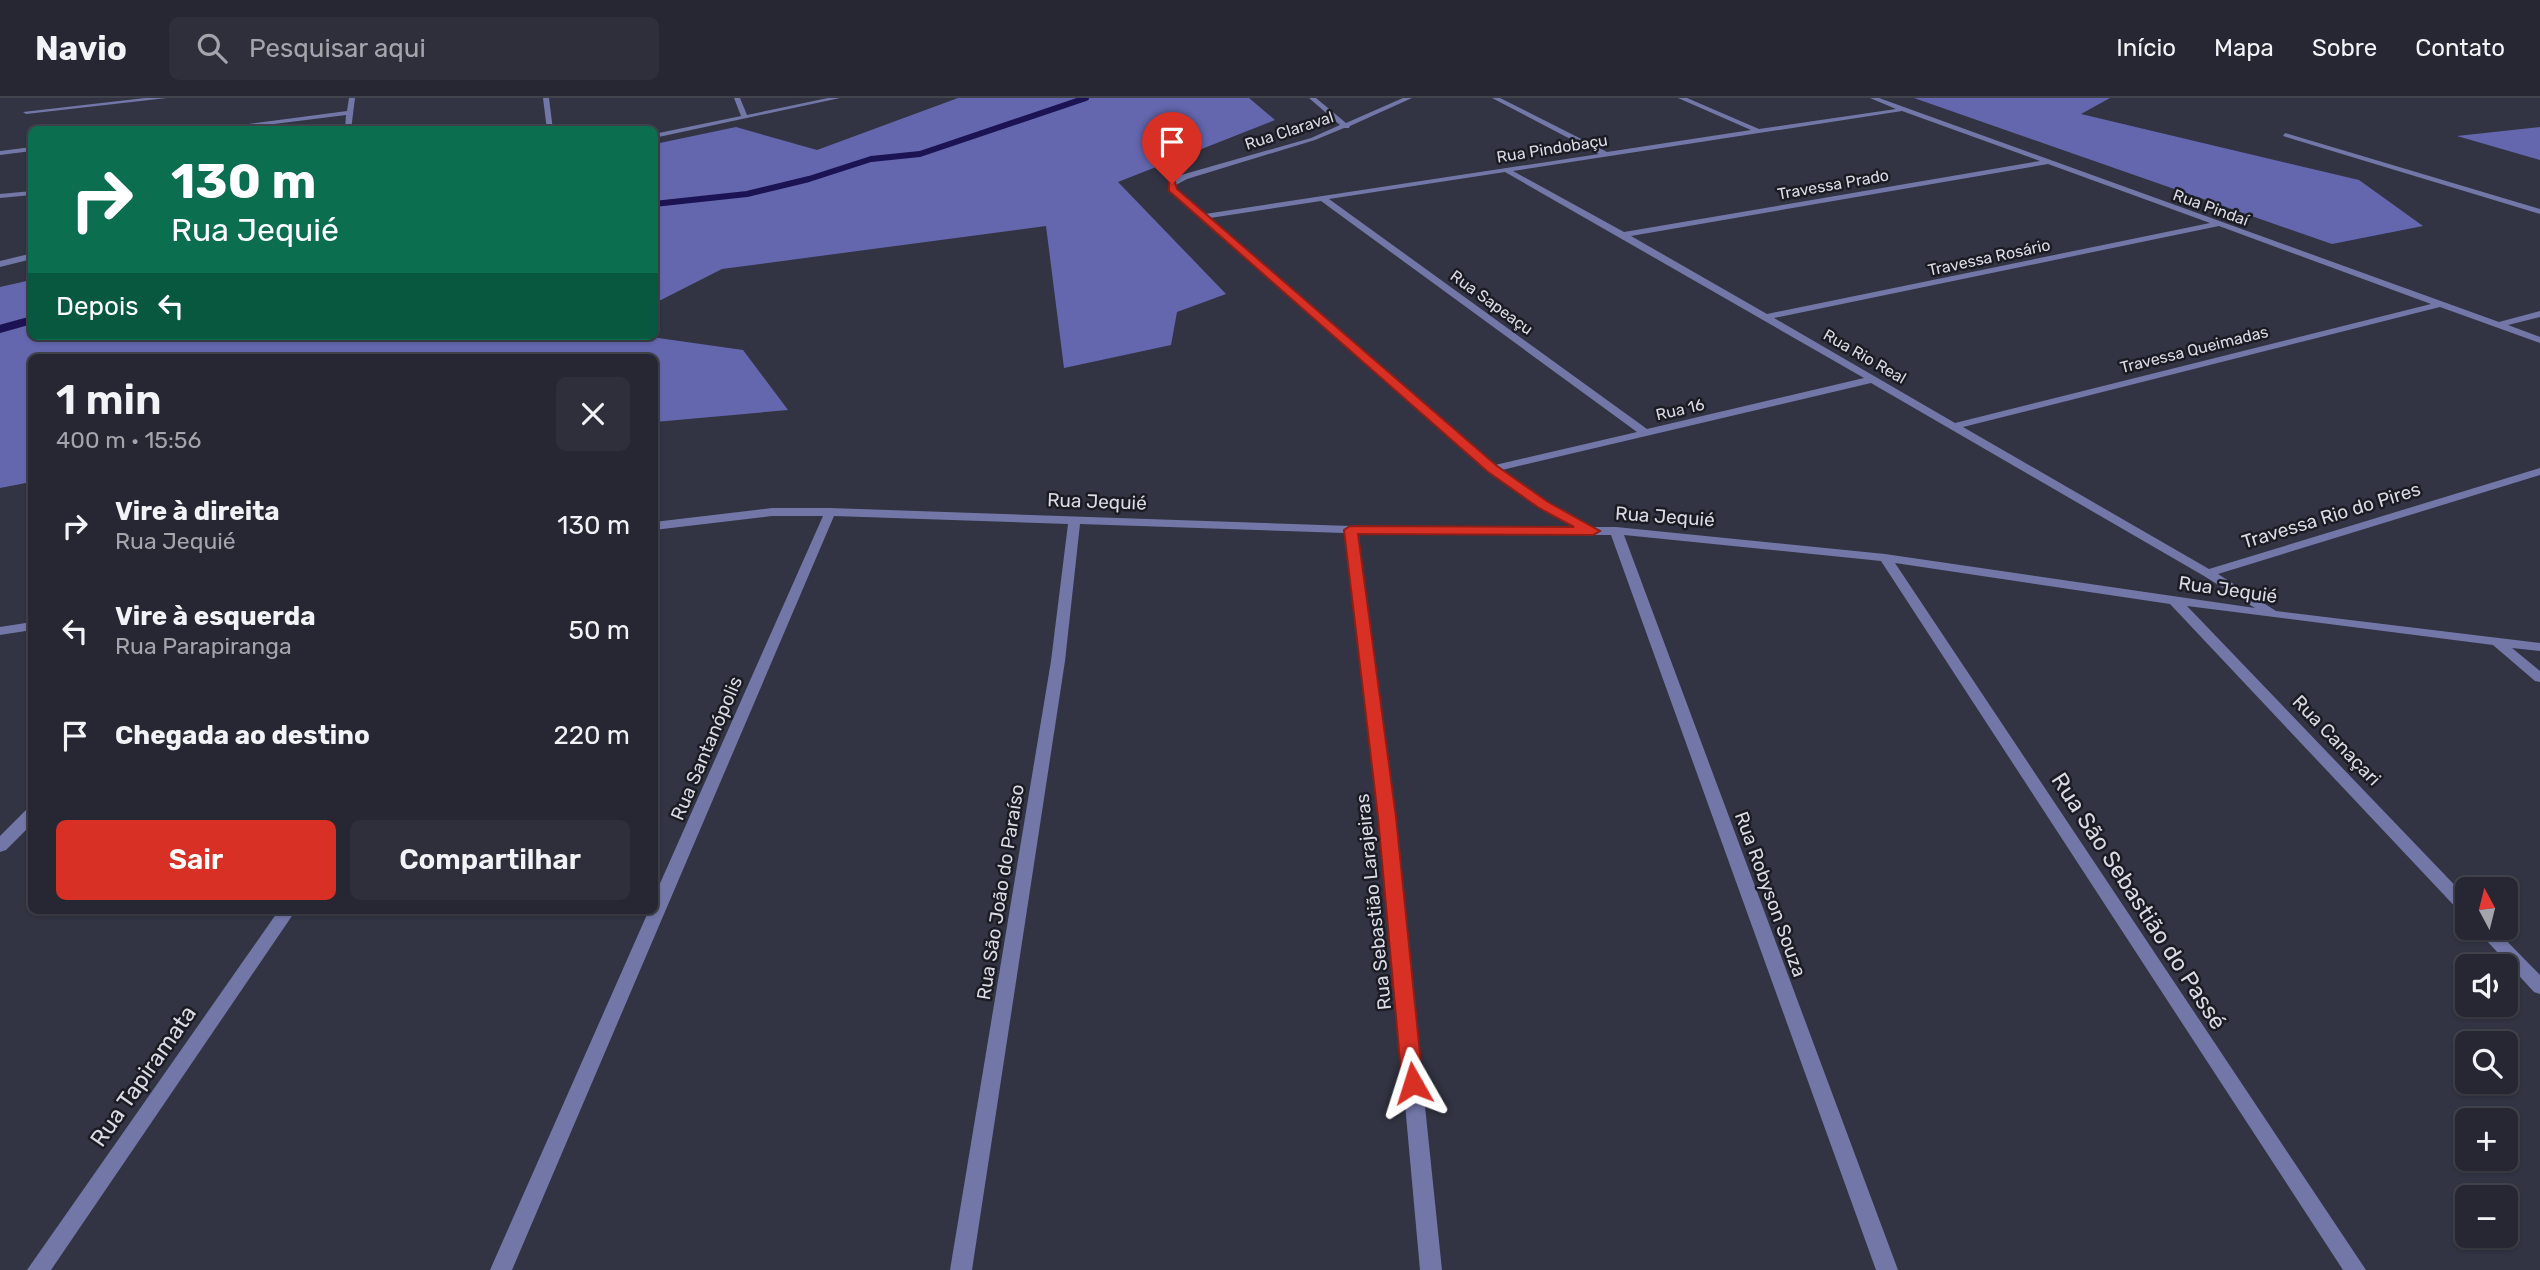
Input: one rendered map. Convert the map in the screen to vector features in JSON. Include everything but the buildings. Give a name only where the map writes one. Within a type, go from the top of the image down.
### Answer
[{"type":"street","points":[[26,112],[164,98]]},
{"type":"street","points":[[348,126],[352,98]]},
{"type":"street","points":[[546,98],[550,126]]},
{"type":"street","points":[[737,98],[745,118]]},
{"type":"street","points":[[658,135],[837,98]]},
{"type":"street","points":[[1312,98],[1347,127]]},
{"type":"street","name":"Rua Claraval","points":[[1205,216],[1172,190],[1175,181],[1347,127],[1409,98]]},
{"type":"street","points":[[1495,98],[1605,154]]},
{"type":"street","points":[[1681,98],[1757,131]]},
{"type":"street","name":"Rua Pindaí","points":[[1873,98],[2540,340]]},
{"type":"street","name":"Rua Pindobaçu","points":[[1205,216],[1903,109]]},
{"type":"street","points":[[239,126],[350,113]]},
{"type":"street","points":[[2285,135],[2540,212]]},
{"type":"street","points":[[0,153],[28,150]]},
{"type":"street","name":"Travessa Prado","points":[[1623,234],[2046,162]]},
{"type":"street","name":"Rua Rio Real","points":[[1504,169],[1623,234],[2208,573]]},
{"type":"street","points":[[0,196],[28,192]]},
{"type":"street","name":"Rua Sapeaçu","points":[[1321,197],[1645,433]]},
{"type":"street","points":[[1205,216],[1493,469],[1544,505],[1593,531]]},
{"type":"street","name":"Travessa Rosário","points":[[1766,317],[2218,224]]},
{"type":"street","points":[[0,264],[28,257]]},
{"type":"street","name":"Travessa Queimadas","points":[[1955,426],[2441,304]]},
{"type":"street","points":[[2498,325],[2540,314]]},
{"type":"street","name":"Rua 16","points":[[1493,469],[1874,379]]},
{"type":"street","name":"Travessa Rio do Pires","points":[[2208,573],[2540,471]]},
{"type":"street","name":"Rua Jequié","points":[[658,526],[772,512],[830,512],[1350,530],[1616,531],[1885,558],[2275,615],[2540,647]]},
{"type":"street","name":"Rua Santanópolis","points":[[658,913],[830,512]]},
{"type":"street","name":"Rua São João do Paraíso","points":[[961,1270],[1058,661],[1075,519]]},
{"type":"street","name":"Rua Sebastião Larajeiras","points":[[1350,530],[1387,817],[1431,1270]]},
{"type":"street","name":"Rua Robyson Souza","points":[[1616,531],[1887,1270]]},
{"type":"street","name":"Rua São Sebastião do Passé","points":[[1885,558],[2355,1270]]},
{"type":"street","points":[[2208,573],[2275,615]]},
{"type":"street","name":"Rua Canaçari","points":[[2174,600],[2455,895]]},
{"type":"street","points":[[0,631],[28,627]]},
{"type":"street","points":[[2498,643],[2540,678]]},
{"type":"street","points":[[0,845],[28,818]]},
{"type":"street","name":"Rua Tapiramata","points":[[38,1270],[285,914]]},
{"type":"street","name":"Rua Santanópolis","points":[[501,1270],[657,914]]},
{"type":"street","points":[[2495,940],[2540,987]]},
{"type":"shaded area","points":[[958,98],[1249,98],[1275,120],[1118,182],[1226,294],[1177,312],[1171,345],[1064,368],[1046,226],[722,269],[658,301],[658,143],[736,127],[817,150]]},
{"type":"shaded area","points":[[1914,98],[2110,98],[2081,114],[2359,180],[2423,226],[2332,244]]},
{"type":"shaded area","points":[[2540,127],[2540,160],[2457,136]]},
{"type":"shaded area","points":[[28,281],[28,340],[658,338],[743,350],[788,410],[658,422],[658,354],[28,354],[28,483],[0,488],[0,287]]},
{"type":"waterway","points":[[658,204],[747,194],[809,179],[871,159],[920,154],[1086,98]]},
{"type":"waterway","points":[[0,329],[28,321]]},
{"type":"route","points":[[1172,184],[1172,190],[1493,469],[1544,505],[1593,531],[1350,530],[1387,817],[1413,1083]]}]
